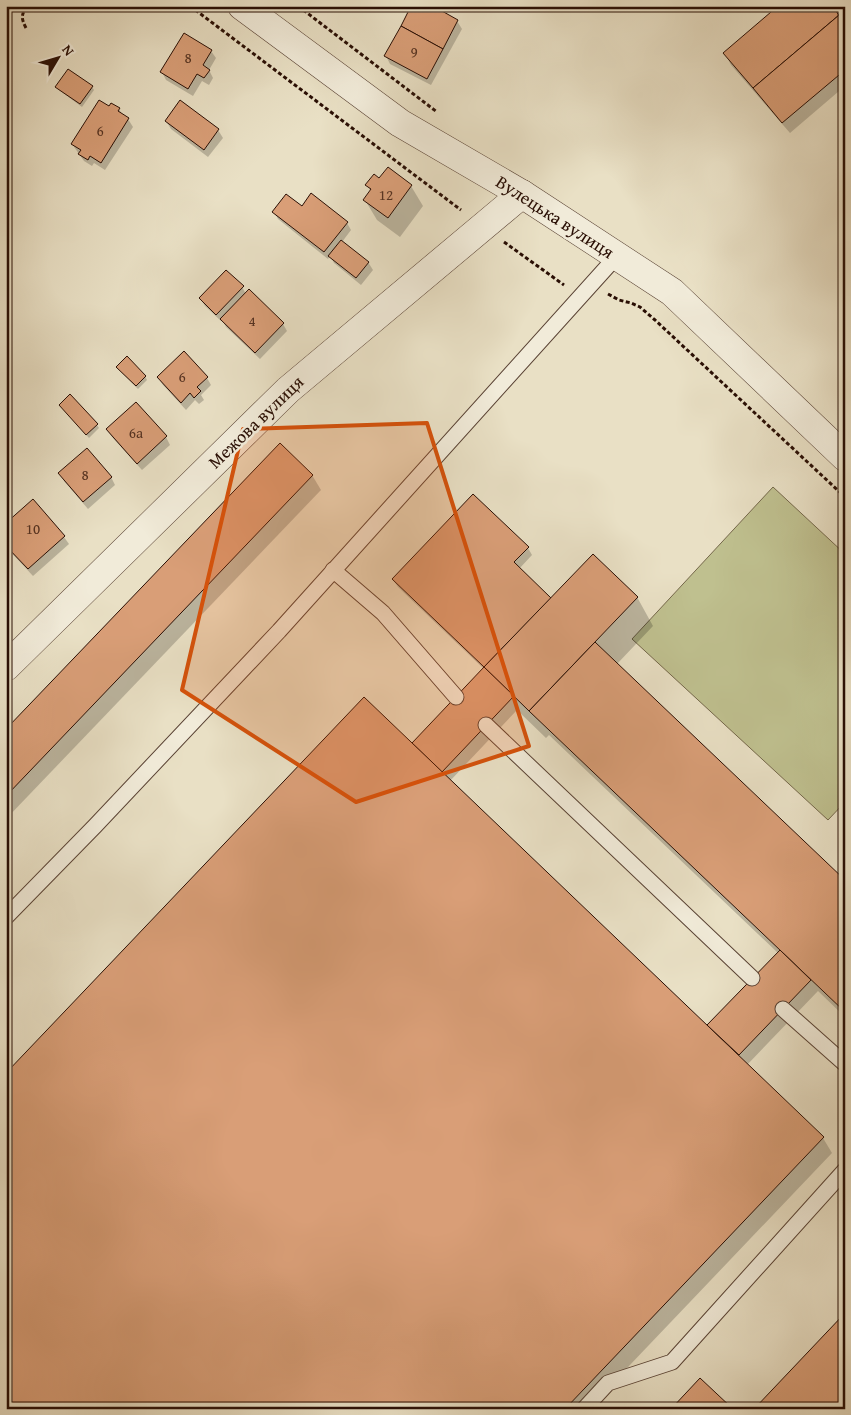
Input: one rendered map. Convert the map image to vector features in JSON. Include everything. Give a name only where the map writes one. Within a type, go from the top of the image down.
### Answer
[{"type":"street","name":"Вулецька вулиця","points":[[242,6],[400,123],[522,194],[672,292],[845,457]]},
{"type":"street","name":"Межова вулиця","points":[[6,667],[288,390],[522,194]]},
{"type":"lane","points":[[6,917],[95,826],[279,631],[616,257]]},
{"type":"lane","points":[[333,570],[383,613],[456,697]]},
{"type":"lane","points":[[486,725],[752,978]]},
{"type":"lane","points":[[783,1008],[845,1064]]},
{"type":"lane","points":[[584,1409],[608,1383],[672,1362],[845,1170]]},
{"type":"path","points":[[26,28],[22,14],[27,6]]},
{"type":"path","points":[[190,6],[563,285],[569,285],[578,278],[619,300],[640,307],[845,497]]},
{"type":"path","points":[[298,6],[441,115]]},
{"type":"highlighted area","points":[[427,423],[529,746],[356,802],[182,690],[243,429]]},
{"type":"green space","points":[[773,487],[845,554],[845,802],[828,820],[632,639]]},
{"type":"building","points":[[411,6],[433,6],[458,20],[443,49],[401,26]]},
{"type":"building","points":[[778,6],[831,6],[839,15],[753,88],[723,53]]},
{"type":"building","points":[[845,10],[845,70],[782,123],[753,88]]},
{"type":"building","points":[[401,26],[443,49],[427,79],[384,56]]},
{"type":"building","points":[[184,33],[212,50],[203,65],[210,70],[204,78],[197,74],[188,89],[160,72]]},
{"type":"building","points":[[68,69],[93,86],[80,104],[55,87]]},
{"type":"building","points":[[99,100],[109,106],[111,103],[120,108],[118,111],[129,118],[101,163],[90,156],[88,160],[78,154],[81,150],[71,144]]},
{"type":"building","points":[[180,100],[219,129],[204,150],[165,121]]},
{"type":"building","points":[[388,167],[412,185],[388,218],[363,200],[371,189],[365,185],[374,174],[379,178]]},
{"type":"building","points":[[311,193],[348,222],[324,252],[272,212],[286,194],[302,206]]},
{"type":"building","points":[[341,240],[369,262],[356,278],[328,256]]},
{"type":"building","points":[[226,270],[244,286],[216,315],[199,298]]},
{"type":"building","points":[[249,289],[284,323],[255,353],[220,319]]},
{"type":"building","points":[[184,351],[208,377],[197,387],[201,391],[194,398],[190,393],[181,403],[157,377]]},
{"type":"building","points":[[127,356],[146,376],[136,386],[116,367]]},
{"type":"building","points":[[70,394],[98,424],[86,435],[59,405]]},
{"type":"building","points":[[136,402],[167,436],[137,464],[106,429]]},
{"type":"building","points":[[280,443],[313,475],[6,796],[6,729]]},
{"type":"building","points":[[87,448],[112,477],[83,502],[58,473]]},
{"type":"building","points":[[473,494],[529,547],[514,562],[551,598],[484,667],[392,579]]},
{"type":"building","points":[[33,499],[65,536],[28,569],[6,546],[6,523]]},
{"type":"building","points":[[593,554],[638,597],[529,711],[484,667]]},
{"type":"building","points":[[595,642],[845,880],[845,1012],[529,711]]},
{"type":"building","points":[[484,667],[514,696],[442,772],[412,743]]},
{"type":"building","points":[[364,697],[824,1137],[565,1409],[6,1409],[6,1073]]},
{"type":"building","points":[[780,950],[811,980],[739,1055],[707,1025]]},
{"type":"building","points":[[845,1313],[845,1409],[754,1409]]},
{"type":"building","points":[[700,1378],[733,1409],[671,1409]]}]
